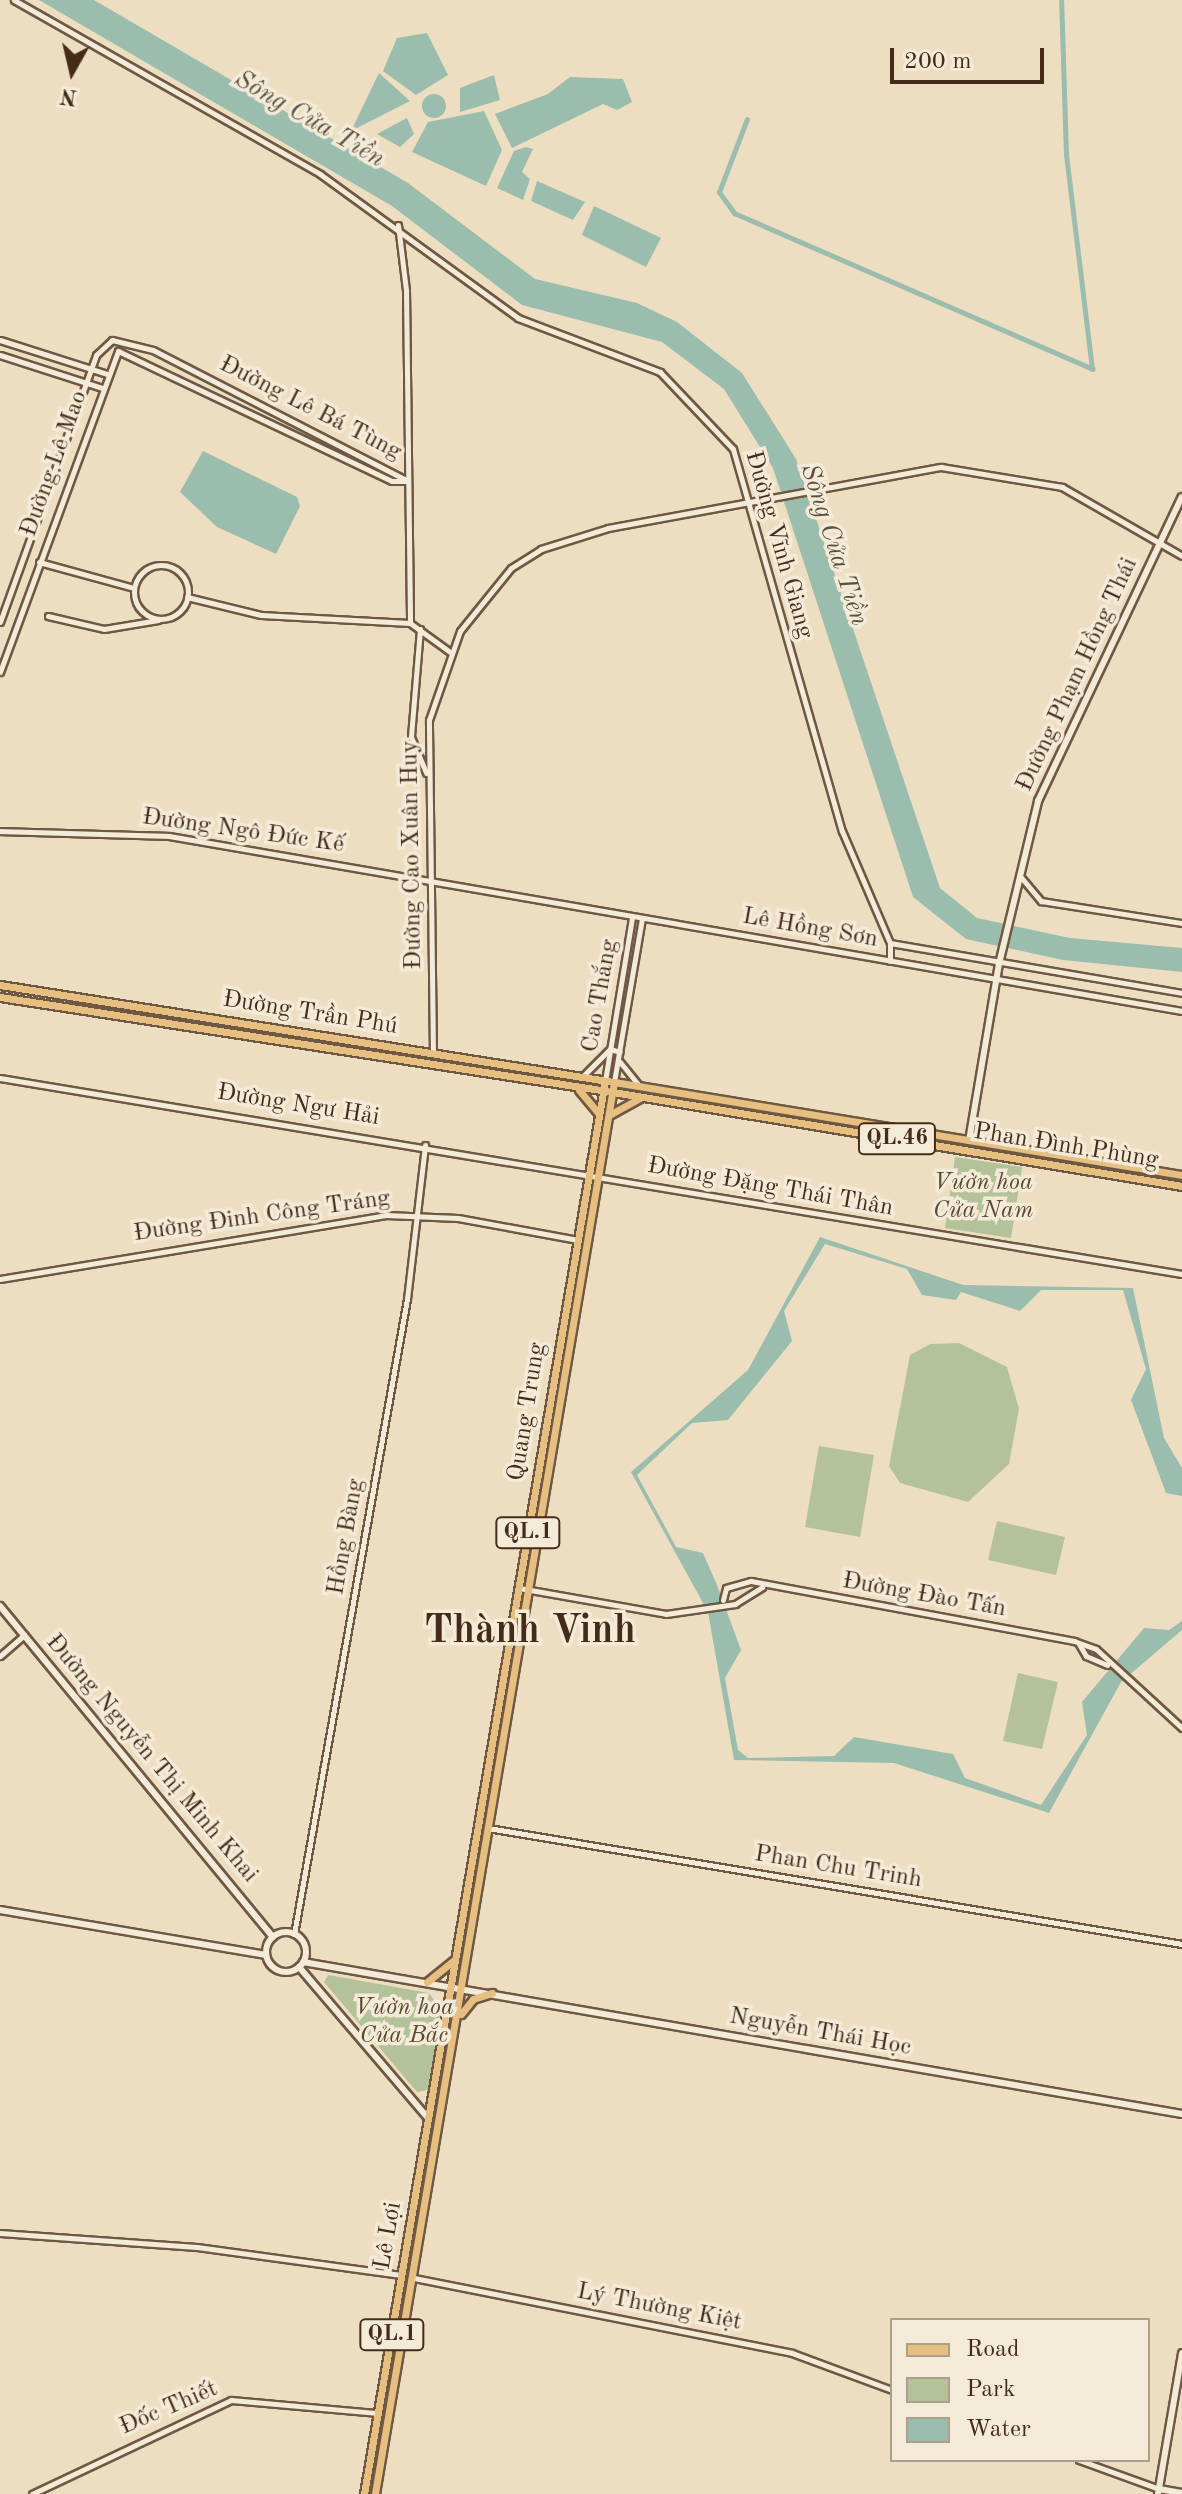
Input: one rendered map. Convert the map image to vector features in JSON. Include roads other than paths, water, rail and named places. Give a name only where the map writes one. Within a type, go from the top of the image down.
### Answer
[{"type":"main road","name":"Đường Phạm Hồng Thái","points":[[999,964],[1038,801],[1182,497]]},
{"type":"main road","points":[[969,1141],[999,964]]},
{"type":"main road","name":"Đường Trần Phú","points":[[0,985],[263,1026],[532,1075],[614,1082]]},
{"type":"main road","name":"Đường Trần Phú","points":[[0,997],[431,1064],[482,1067]]},
{"type":"main road","points":[[76,1009],[78,997]]},
{"type":"main road","points":[[157,1022],[159,1010]]},
{"type":"main road","points":[[262,1038],[263,1026]]},
{"type":"main road","points":[[431,1064],[433,1055]]},
{"type":"main road","name":"Đường Trần Phú","points":[[532,1075],[574,1087],[613,1092]]},
{"type":"main road","name":"Quang Trung","points":[[451,1986],[605,1081]]},
{"type":"main road","name":"Phan Đình Phùng","points":[[614,1082],[698,1102]]},
{"type":"main road","name":"Quang Trung","points":[[462,1987],[614,1082]]},
{"type":"main road","points":[[574,1087],[593,1100],[599,1117]]},
{"type":"main road","name":"Phan Đình Phùng","points":[[613,1092],[771,1113],[953,1148],[1182,1186]]},
{"type":"main road","points":[[608,1119],[617,1105],[644,1097]]},
{"type":"main road","name":"Phan Đình Phùng","points":[[864,1129],[955,1138],[1182,1175]]},
{"type":"main road","points":[[953,1148],[955,1138]]},
{"type":"main road","points":[[1114,1175],[1115,1164]]},
{"type":"main road","points":[[578,1240],[589,1242]]},
{"type":"main road","points":[[563,1324],[574,1327]]},
{"type":"main road","points":[[533,1505],[544,1506]]},
{"type":"main road","name":"Đường Nguyễn Thị Minh Khai","points":[[0,1606],[273,1937]]},
{"type":"main road","points":[[478,1826],[488,1828]]},
{"type":"main road","points":[[0,1910],[266,1955],[281,1971],[301,1964]]},
{"type":"main road","points":[[266,1955],[273,1937],[294,1934],[305,1945],[301,1964]]},
{"type":"main road","points":[[427,1982],[447,1969],[458,1947]]},
{"type":"main road","points":[[301,1964],[429,2119],[440,2120]]},
{"type":"main road","name":"Nguyễn Thái Học","points":[[301,1964],[462,1987],[1182,2114]]},
{"type":"main road","name":"Lê Lợi","points":[[364,2494],[451,1986]]},
{"type":"main road","name":"Lê Lợi","points":[[375,2494],[462,1987]]},
{"type":"main road","points":[[457,2023],[473,1999],[492,1993]]},
{"type":"main road","points":[[402,2275],[414,2278]]},
{"type":"main road","points":[[399,2292],[411,2294]]},
{"type":"main road","points":[[1182,2353],[1159,2492],[1182,2493]]},
{"type":"main road","points":[[378,2413],[389,2415]]},
{"type":"street","name":"Đường Vĩnh Giang","points":[[14,0],[398,225],[518,318],[660,372],[733,449],[842,831],[890,943],[890,961]]},
{"type":"street","points":[[398,225],[406,290],[410,623]]},
{"type":"street","points":[[0,340],[107,374]]},
{"type":"street","name":"Đường Lê Bá Tùng","points":[[96,355],[108,342],[132,340],[407,481]]},
{"type":"street","name":"Đường Lê Bá Tùng","points":[[126,351],[381,476],[407,481]]},
{"type":"street","name":"Đường Lê Mao","points":[[0,672],[112,360],[126,351]]},
{"type":"street","points":[[0,355],[102,388]]},
{"type":"street","name":"Đường Lê Mao","points":[[0,620],[96,355]]},
{"type":"street","name":"Đường Cao Xuân Huy","points":[[433,1055],[429,720],[450,652],[483,596],[541,549],[812,487],[968,467],[1062,487],[1161,541],[1182,556]]},
{"type":"street","points":[[39,562],[134,588]]},
{"type":"street","points":[[163,618],[140,609],[134,588],[146,569],[163,565],[180,572],[187,597]]},
{"type":"street","points":[[187,597],[261,615],[410,623],[450,652]]},
{"type":"street","points":[[48,616],[104,629],[163,618],[187,597]]},
{"type":"street","points":[[420,629],[411,737],[428,778]]},
{"type":"street","name":"Đường Ngô Đức Kế","points":[[0,831],[169,836],[433,879]]},
{"type":"street","points":[[1020,876],[1041,901],[1182,923]]},
{"type":"street","name":"Lê Hồng Sơn","points":[[433,879],[632,918],[1182,1011]]},
{"type":"street","name":"Cao Thắng","points":[[605,1081],[632,918]]},
{"type":"street","points":[[614,1082],[642,919]]},
{"type":"street","points":[[890,943],[1182,993]]},
{"type":"street","points":[[622,979],[632,980]]},
{"type":"street","points":[[576,1077],[593,1072],[610,1049],[620,1051]]},
{"type":"street","points":[[620,1051],[624,1075],[646,1088]]},
{"type":"street","name":"Đường Ngư Hải","points":[[0,1078],[425,1145],[589,1175]]},
{"type":"street","name":"Hồng Bàng","points":[[294,1934],[419,1214],[425,1145]]},
{"type":"street","name":"Đường Đặng Thái Thân","points":[[589,1175],[1182,1274]]},
{"type":"street","name":"Đường Đinh Công Tráng","points":[[0,1279],[262,1230],[419,1214],[578,1240]]},
{"type":"street","name":"Đường Đào Tấn","points":[[721,1601],[730,1586],[762,1587],[1079,1644],[1096,1649],[1108,1666],[1182,1728]]},
{"type":"street","name":"Đường Đào Tấn","points":[[519,1588],[666,1614],[721,1601],[735,1604],[762,1587]]},
{"type":"street","points":[[0,1656],[24,1635]]},
{"type":"street","name":"Đường Đào Tấn","points":[[1079,1644],[1086,1656],[1108,1666]]},
{"type":"street","name":"Phan Chu Trinh","points":[[488,1828],[1182,1944]]},
{"type":"street","points":[[0,2233],[197,2247],[402,2275]]},
{"type":"street","name":"Lý Thường Kiệt","points":[[414,2278],[792,2353],[890,2389]]},
{"type":"street","name":"Đốc Thiết","points":[[32,2494],[231,2400],[378,2413]]},
{"type":"street","points":[[1084,2462],[1159,2492]]},
{"type":"water","points":[[39,0],[94,0],[408,183],[535,279],[637,303],[677,322],[742,373],[796,459],[940,888],[977,918],[1070,938],[1182,948],[1182,972],[1063,960],[966,939],[913,897],[773,468],[724,389],[662,342],[522,305],[392,206]]},
{"type":"water","points":[[427,33],[448,75],[416,95],[383,71],[397,38]]},
{"type":"water","points":[[379,73],[410,101],[351,131]]},
{"type":"water","points":[[494,75],[500,100],[460,112],[460,88]]},
{"type":"water","points":[[570,77],[623,79],[632,102],[617,110],[603,104],[512,148],[495,114],[548,94]]},
{"type":"water","points":[[434,94],[443,97],[446,106],[443,115],[434,118],[425,115],[422,106],[425,97]]},
{"type":"water","points":[[484,111],[502,150],[486,186],[412,152],[428,122]]},
{"type":"water","points":[[407,118],[414,134],[400,147],[377,134]]},
{"type":"water","points":[[526,147],[533,149],[522,172],[530,179],[523,200],[497,188],[514,151]]},
{"type":"water","points":[[537,181],[585,202],[573,220],[531,201]]},
{"type":"water","points":[[594,206],[661,238],[646,267],[582,235]]},
{"type":"water","points":[[203,451],[297,497],[300,506],[276,554],[217,527],[180,492]]},
{"type":"water","points":[[820,1237],[963,1285],[1133,1288],[1164,1438],[1182,1468],[1182,1496],[1166,1493],[1131,1400],[1146,1369],[1123,1290],[1041,1290],[1020,1311],[961,1292],[956,1300],[922,1295],[907,1269],[825,1244],[784,1311],[792,1341],[728,1420],[692,1423],[637,1475],[676,1547],[703,1553],[717,1585],[741,1650],[725,1678],[738,1750],[748,1758],[834,1756],[854,1737],[953,1754],[965,1778],[1041,1805],[1087,1735],[1082,1702],[1144,1628],[1169,1630],[1182,1621],[1182,1630],[1121,1682],[1049,1813],[894,1763],[734,1760],[708,1612],[631,1472],[748,1370]]},
{"type":"waterway","points":[[747,119],[719,192],[734,213],[1092,369],[1066,155],[1061,0]]},
{"type":"district","name":"Thành Vinh","points":[[530,1632]]},
{"type":"water label","name":"Sông Cửa Tiền","points":[[309,120]]},
{"type":"water label","name":"Sông Cửa Tiền","points":[[833,545]]},
{"type":"park label","name":"Vườn hoa Cửa Nam","points":[[983,1198]]},
{"type":"park label","name":"Vườn hoa Cửa Bắc","points":[[404,2023]]}]
